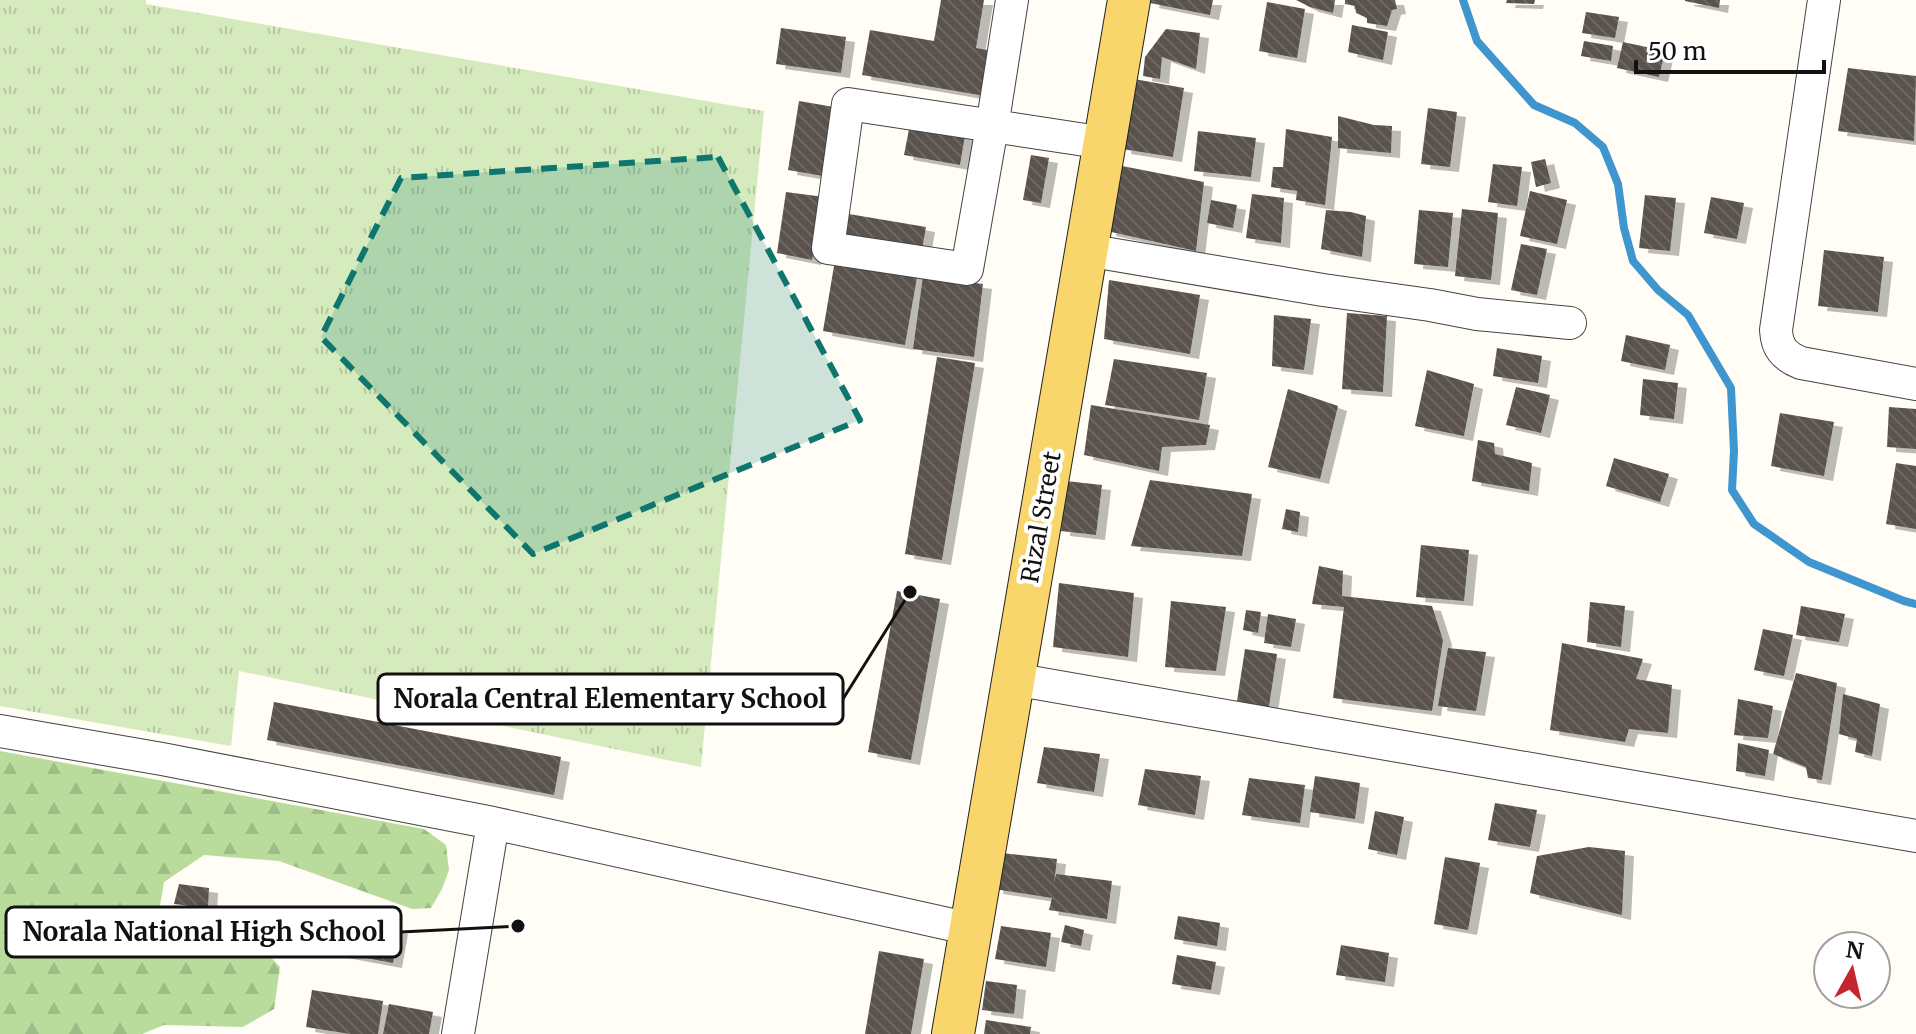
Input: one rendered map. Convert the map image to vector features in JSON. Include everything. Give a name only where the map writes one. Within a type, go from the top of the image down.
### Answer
[{"type":"main road","name":"Rizal Street","points":[[953,1034],[1129,0]]},
{"type":"street","points":[[1012,0],[992,127],[967,269],[828,248],[848,104],[992,127],[1105,143]]},
{"type":"street","points":[[1824,0],[1776,330],[1777,341],[1781,351],[1801,363],[1916,384]]},
{"type":"street","points":[[1086,250],[1477,314],[1570,323]]},
{"type":"street","points":[[1013,679],[1916,836]]},
{"type":"street","points":[[0,731],[493,823],[971,929]]},
{"type":"street","points":[[458,1034],[493,823]]},
{"type":"highlighted area","points":[[718,157],[860,420],[533,554],[321,337],[401,178]]},
{"type":"green space","points":[[0,0],[146,0],[146,4],[764,111],[701,767],[239,671],[231,746],[0,706]]},
{"type":"green space","points":[[0,751],[424,829],[446,845],[449,870],[431,908],[412,909],[279,861],[204,855],[164,882],[158,917],[175,944],[201,949],[260,946],[280,967],[274,1009],[243,1027],[164,1025],[142,1034],[0,1034]]},
{"type":"building","points":[[941,0],[984,0],[976,48],[993,51],[985,96],[862,75],[870,30],[934,41]]},
{"type":"building","points":[[1151,0],[1213,0],[1210,15],[1150,3]]},
{"type":"building","points":[[1296,0],[1335,0],[1333,13],[1310,7]]},
{"type":"building","points":[[1345,0],[1395,0],[1397,9],[1392,10],[1387,26],[1367,23],[1367,18],[1356,13],[1355,6],[1345,4]]},
{"type":"building","points":[[1507,0],[1535,0],[1534,4],[1506,3]]},
{"type":"building","points":[[1685,0],[1720,0],[1719,8]]},
{"type":"building","points":[[1267,2],[1305,9],[1297,58],[1259,51]]},
{"type":"building","points":[[1586,12],[1619,17],[1615,38],[1582,33]]},
{"type":"building","points":[[1352,25],[1388,32],[1383,60],[1348,52]]},
{"type":"building","points":[[781,28],[846,37],[841,73],[776,64]]},
{"type":"building","points":[[1166,29],[1200,33],[1196,69],[1162,57],[1160,79],[1143,76],[1145,57]]},
{"type":"building","points":[[1584,41],[1613,46],[1611,61],[1581,56]]},
{"type":"building","points":[[1623,42],[1665,51],[1659,77],[1617,68]]},
{"type":"building","points":[[1848,68],[1916,76],[1914,141],[1838,131]]},
{"type":"building","points":[[1134,79],[1184,88],[1173,157],[1122,149]]},
{"type":"building","points":[[799,101],[834,107],[823,176],[788,170]]},
{"type":"building","points":[[1428,108],[1457,112],[1450,167],[1421,164]]},
{"type":"building","points":[[1338,116],[1392,126],[1391,153],[1338,148]]},
{"type":"building","points":[[911,119],[966,129],[960,165],[904,155]]},
{"type":"building","points":[[1286,129],[1332,137],[1325,205],[1296,200],[1297,191],[1271,187],[1273,167],[1283,167]]},
{"type":"building","points":[[1198,131],[1256,138],[1251,177],[1194,171]]},
{"type":"building","points":[[1031,155],[1049,158],[1041,203],[1023,200]]},
{"type":"building","points":[[1545,159],[1551,183],[1536,187],[1531,162]]},
{"type":"building","points":[[1493,164],[1522,167],[1517,206],[1488,202]]},
{"type":"building","points":[[1117,165],[1204,182],[1196,251],[1107,231]]},
{"type":"building","points":[[1530,191],[1567,200],[1557,244],[1520,236]]},
{"type":"building","points":[[786,192],[824,197],[812,260],[777,253]]},
{"type":"building","points":[[1252,194],[1284,198],[1281,243],[1246,238]]},
{"type":"building","points":[[1645,195],[1676,198],[1670,251],[1639,248]]},
{"type":"building","points":[[1711,197],[1744,203],[1737,239],[1704,233]]},
{"type":"building","points":[[1211,200],[1237,205],[1233,228],[1207,223]]},
{"type":"building","points":[[1462,209],[1498,213],[1491,280],[1455,276]]},
{"type":"building","points":[[1326,210],[1366,216],[1362,257],[1321,249]]},
{"type":"building","points":[[1419,210],[1453,213],[1448,267],[1414,264]]},
{"type":"building","points":[[843,213],[926,227],[905,345],[823,331]]},
{"type":"building","points":[[1521,244],[1547,249],[1537,295],[1511,290]]},
{"type":"building","points":[[1824,250],[1884,257],[1878,312],[1818,306]]},
{"type":"building","points":[[923,276],[983,284],[974,357],[913,349]]},
{"type":"building","points":[[1109,280],[1200,295],[1190,354],[1104,339]]},
{"type":"building","points":[[1347,313],[1387,316],[1383,392],[1342,389]]},
{"type":"building","points":[[1274,315],[1311,319],[1304,370],[1272,366]]},
{"type":"building","points":[[1626,335],[1670,345],[1665,370],[1621,361]]},
{"type":"building","points":[[1497,348],[1542,356],[1538,383],[1493,376]]},
{"type":"building","points":[[937,357],[975,363],[942,560],[905,554]]},
{"type":"building","points":[[1114,359],[1207,373],[1199,420],[1105,405]]},
{"type":"building","points":[[1427,370],[1474,384],[1464,436],[1415,426]]},
{"type":"building","points":[[1643,379],[1678,383],[1674,419],[1640,415]]},
{"type":"building","points":[[1516,387],[1550,395],[1541,433],[1506,425]]},
{"type":"building","points":[[1288,389],[1338,406],[1320,479],[1268,467]]},
{"type":"building","points":[[1091,405],[1210,425],[1206,445],[1162,447],[1159,471],[1084,455]]},
{"type":"building","points":[[1889,407],[1916,409],[1916,449],[1887,447]]},
{"type":"building","points":[[1780,413],[1834,422],[1824,476],[1771,466]]},
{"type":"building","points":[[1478,440],[1494,443],[1495,454],[1532,463],[1529,491],[1472,481]]},
{"type":"building","points":[[1614,458],[1669,474],[1660,502],[1606,486]]},
{"type":"building","points":[[1896,463],[1916,466],[1916,529],[1886,524]]},
{"type":"building","points":[[1150,480],[1252,494],[1242,556],[1131,546]]},
{"type":"building","points":[[1066,481],[1102,485],[1096,535],[1061,531]]},
{"type":"building","points":[[1286,509],[1300,512],[1298,532],[1282,529]]},
{"type":"building","points":[[1421,545],[1469,550],[1464,601],[1416,597]]},
{"type":"building","points":[[1319,566],[1343,571],[1342,596],[1432,606],[1443,640],[1432,711],[1333,698],[1344,607],[1312,604]]},
{"type":"building","points":[[1059,583],[1134,593],[1128,657],[1053,647]]},
{"type":"building","points":[[897,591],[940,599],[911,760],[868,752]]},
{"type":"building","points":[[1171,601],[1226,607],[1216,671],[1165,667]]},
{"type":"building","points":[[1590,602],[1625,606],[1621,647],[1587,642]]},
{"type":"building","points":[[1801,606],[1845,614],[1839,642],[1796,635]]},
{"type":"building","points":[[1246,610],[1261,612],[1258,633],[1243,630]]},
{"type":"building","points":[[1268,614],[1296,619],[1291,647],[1264,643]]},
{"type":"building","points":[[1763,629],[1793,635],[1784,676],[1754,670]]},
{"type":"building","points":[[1562,643],[1643,659],[1636,679],[1672,685],[1668,733],[1629,729],[1625,742],[1550,730]]},
{"type":"building","points":[[1448,648],[1486,652],[1476,711],[1438,706]]},
{"type":"building","points":[[1245,649],[1277,654],[1267,719],[1235,714]]},
{"type":"building","points":[[1796,673],[1837,683],[1822,780],[1808,778],[1806,767],[1773,754]]},
{"type":"building","points":[[1843,694],[1880,704],[1872,756],[1855,752],[1857,739],[1839,734]]},
{"type":"building","points":[[1738,699],[1773,706],[1768,738],[1734,735]]},
{"type":"building","points":[[274,702],[561,757],[554,795],[267,740]]},
{"type":"building","points":[[1738,743],[1769,750],[1765,776],[1736,771]]},
{"type":"building","points":[[1044,747],[1100,754],[1094,792],[1037,783]]},
{"type":"building","points":[[1145,769],[1201,776],[1195,815],[1138,805]]},
{"type":"building","points":[[1315,776],[1360,783],[1355,819],[1310,812]]},
{"type":"building","points":[[1249,778],[1305,785],[1300,823],[1242,815]]},
{"type":"building","points":[[1495,803],[1537,810],[1530,847],[1488,840]]},
{"type":"building","points":[[1375,811],[1404,817],[1397,855],[1368,849]]},
{"type":"building","points":[[1589,847],[1625,851],[1622,915],[1530,893],[1537,856]]},
{"type":"building","points":[[1001,853],[1057,859],[1054,884],[1056,874],[1112,881],[1107,919],[1049,910],[1052,898],[994,889]]},
{"type":"building","points":[[1445,857],[1480,863],[1468,930],[1434,924]]},
{"type":"building","points":[[179,884],[209,888],[208,908],[174,904]]},
{"type":"building","points":[[322,915],[399,929],[393,963],[316,949]]},
{"type":"building","points":[[1178,916],[1220,923],[1217,946],[1174,939]]},
{"type":"building","points":[[1065,925],[1084,930],[1081,946],[1061,942]]},
{"type":"building","points":[[1001,926],[1051,933],[1046,967],[995,959]]},
{"type":"building","points":[[1341,945],[1389,953],[1385,982],[1336,975]]},
{"type":"building","points":[[879,951],[924,959],[911,1034],[865,1034]]},
{"type":"building","points":[[1177,955],[1216,962],[1211,990],[1172,984]]},
{"type":"building","points":[[986,981],[1017,985],[1014,1014],[982,1010]]},
{"type":"building","points":[[312,990],[383,1001],[378,1034],[350,1034],[306,1027]]},
{"type":"building","points":[[389,1004],[433,1012],[429,1034],[383,1034]]},
{"type":"building","points":[[986,1020],[1031,1027],[1030,1034],[984,1034]]},
{"type":"waterway","points":[[1463,0],[1477,41],[1534,105],[1575,123],[1603,147],[1618,184],[1624,228],[1633,261],[1658,290],[1688,315],[1731,388],[1732,490],[1754,524],[1809,562],[1916,604]]},
{"type":"place","name":"Norala Central Elementary School","points":[[910,592]]},
{"type":"place","name":"Norala National High School","points":[[518,926]]}]
